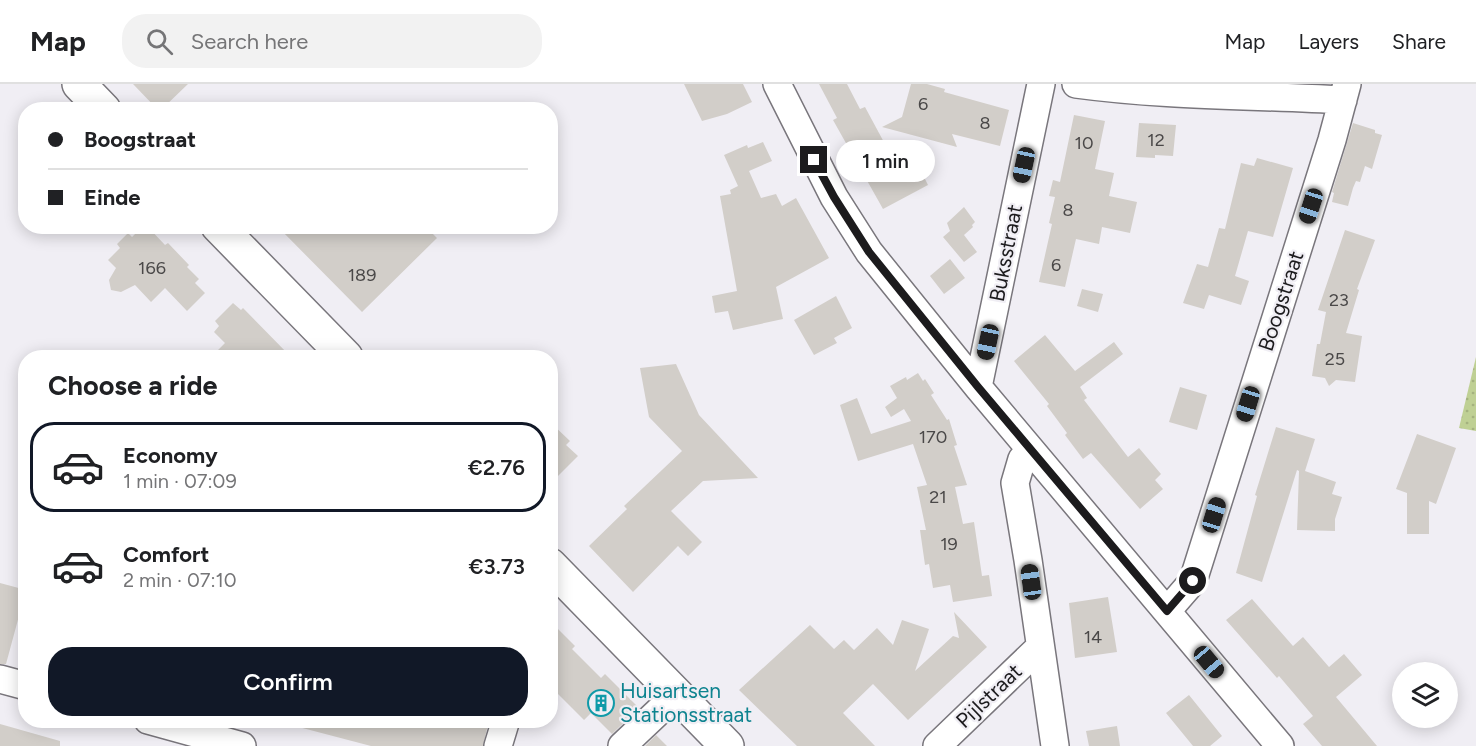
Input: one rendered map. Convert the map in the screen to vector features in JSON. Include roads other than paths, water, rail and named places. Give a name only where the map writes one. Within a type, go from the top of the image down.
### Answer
[{"type":"main road","points":[[79,84],[96,102]]},
{"type":"main road","points":[[226,234],[339,350]]},
{"type":"main road","points":[[558,574],[727,746]]},
{"type":"street","points":[[777,84],[834,197],[869,252],[1030,450],[1280,746]]},
{"type":"street","name":"Buksstraat","points":[[978,387],[1041,84]]},
{"type":"street","name":"Boogstraat","points":[[1076,84],[1204,95],[1345,92],[1332,140],[1193,581],[1167,611]]},
{"type":"street","name":"Pijlstraat","points":[[1030,450],[1022,459],[1015,483],[1055,746]]},
{"type":"street","name":"Pijlstraat","points":[[937,746],[1040,647]]},
{"type":"street","points":[[0,679],[18,684]]},
{"type":"street","points":[[622,746],[677,694]]},
{"type":"street","points":[[177,728],[242,746]]},
{"type":"place","name":"Huisartsen Stationsstraat","points":[[601,703]]}]
